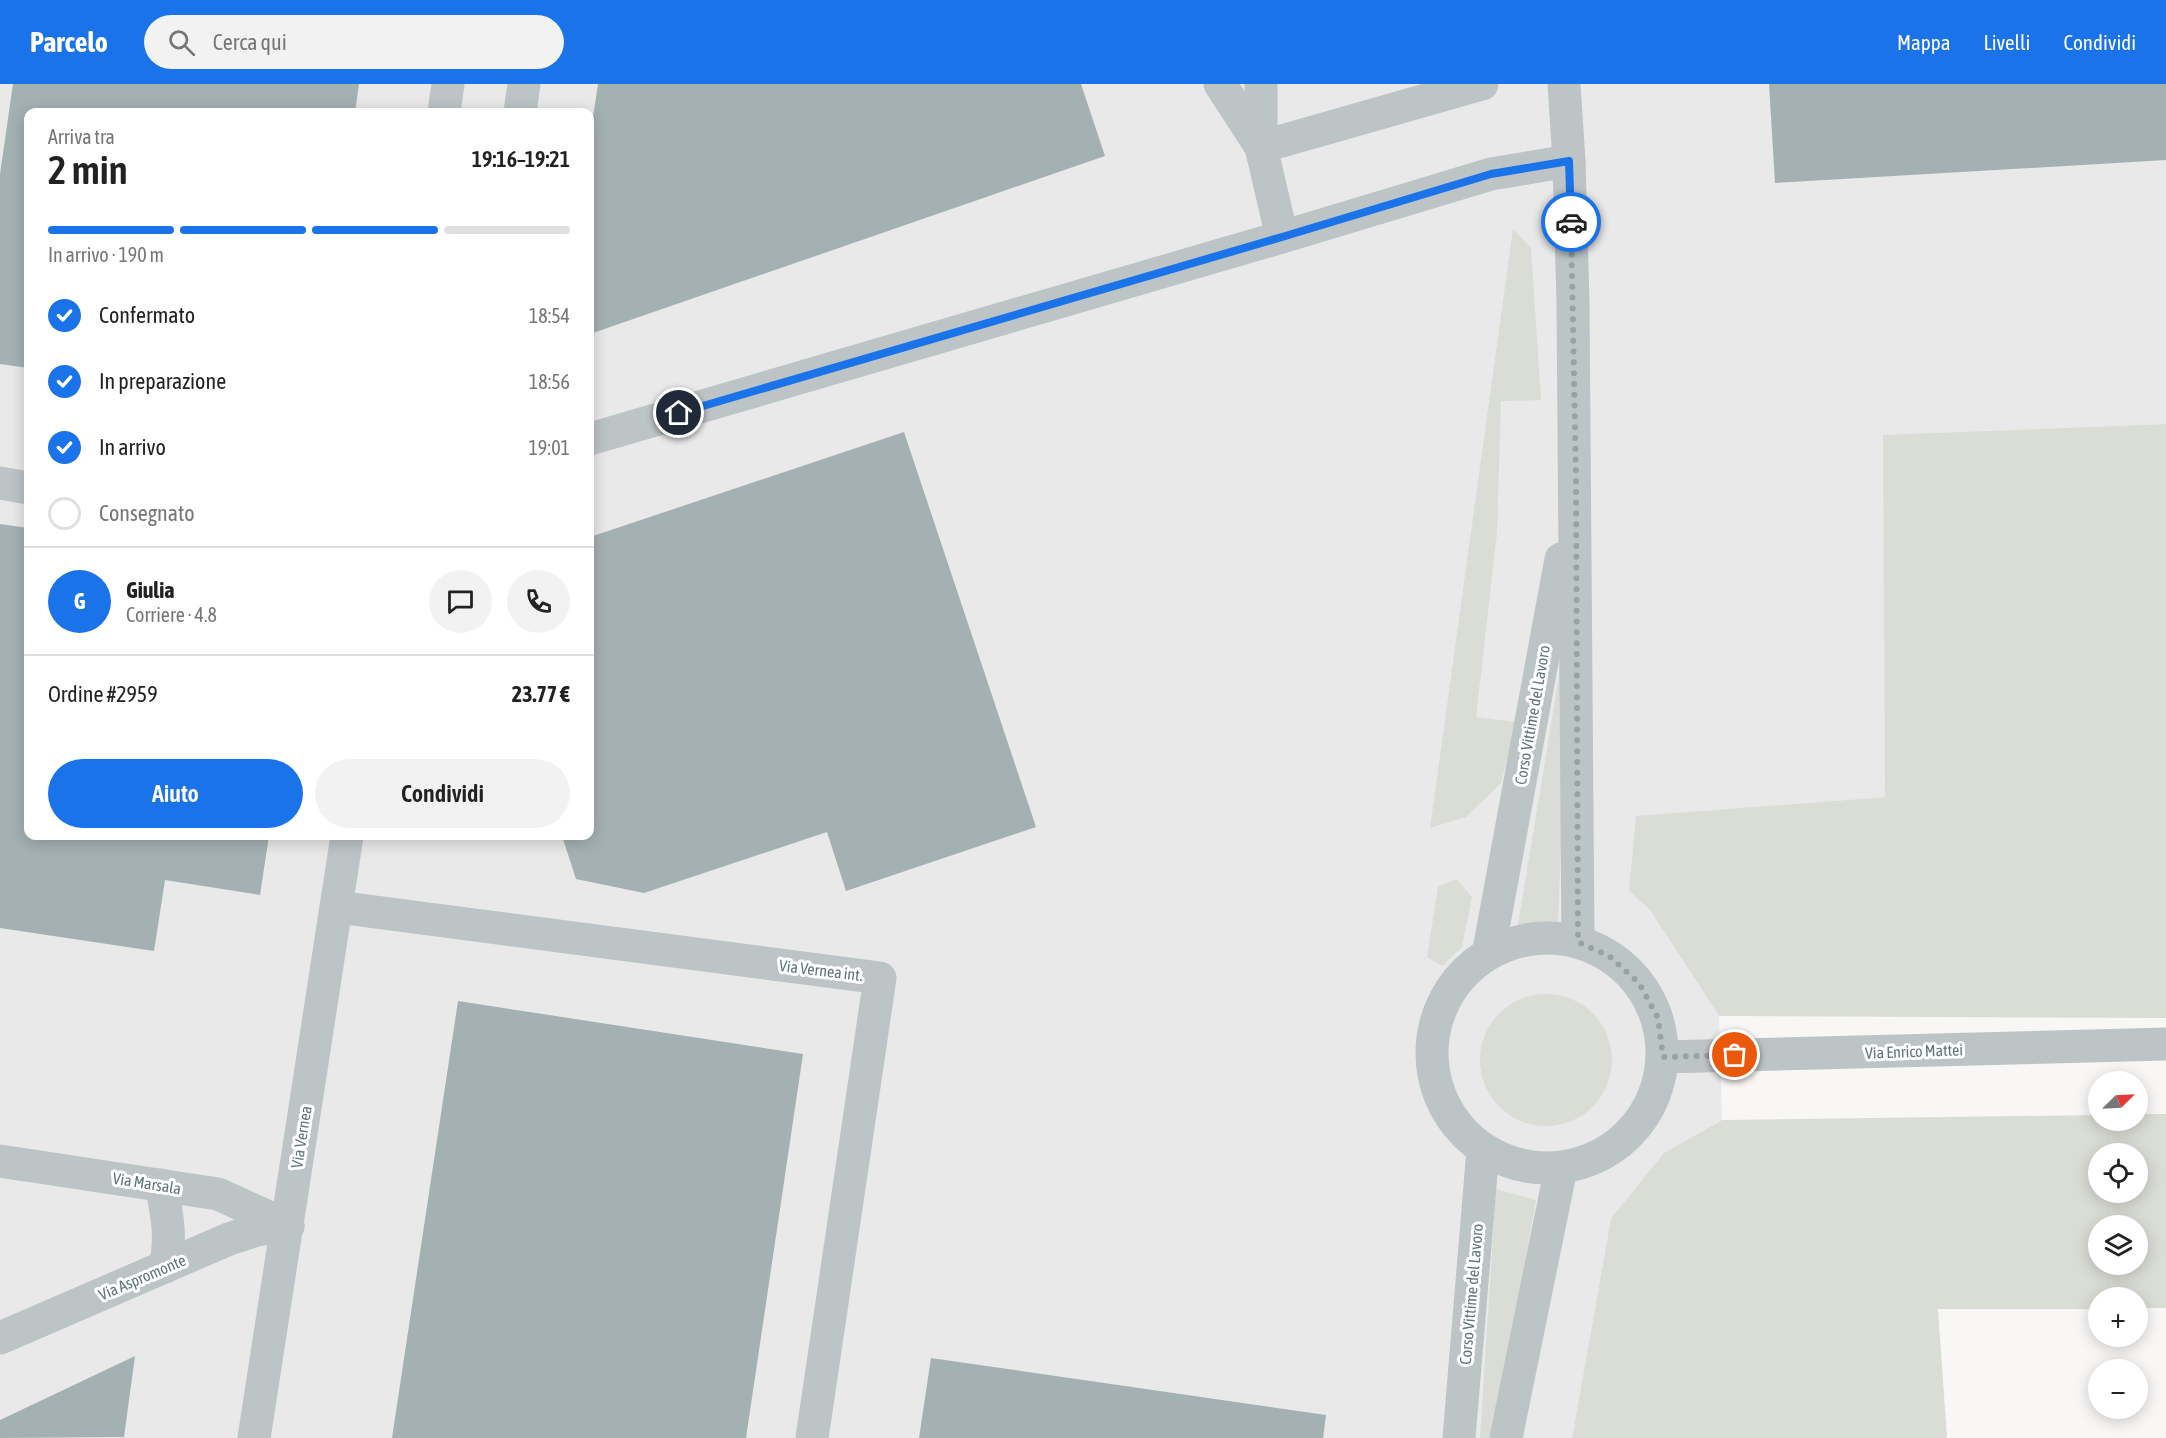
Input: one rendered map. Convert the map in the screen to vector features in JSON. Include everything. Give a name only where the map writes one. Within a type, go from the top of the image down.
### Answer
[{"type":"street","points":[[445,108],[448,84]]},
{"type":"street","points":[[521,108],[524,84]]},
{"type":"street","points":[[1220,84],[1261,147]]},
{"type":"street","points":[[1261,84],[1261,147],[1282,237]]},
{"type":"street","points":[[1261,147],[1482,84]]},
{"type":"street","name":"Corso Vittime del Lavoro","points":[[1564,84],[1574,302],[1578,942]]},
{"type":"street","points":[[594,438],[1491,174],[1569,161]]},
{"type":"street","name":"Corso Vittime del Lavoro","points":[[1489,950],[1576,480]]},
{"type":"street","points":[[0,483],[24,487]]},
{"type":"street","name":"Via Vernea","points":[[254,1438],[346,840]]},
{"type":"street","name":"Via Vernea int.","points":[[337,907],[880,978],[812,1438]]},
{"type":"street","points":[[1538,938],[1578,942],[1609,956],[1639,983],[1658,1018],[1663,1057],[1654,1098],[1632,1132],[1600,1157],[1562,1168],[1520,1166],[1483,1150],[1448,1112],[1435,1080],[1433,1040],[1437,1020],[1455,984],[1489,950],[1538,938]]},
{"type":"street","name":"Via Enrico Mattei","points":[[1663,1057],[2166,1044]]},
{"type":"street","name":"Corso Vittime del Lavoro","points":[[1459,1438],[1483,1150]]},
{"type":"street","name":"Via Marsala","points":[[0,1161],[218,1194],[288,1226]]},
{"type":"street","points":[[1506,1438],[1562,1168]]},
{"type":"street","points":[[161,1185],[169,1239],[165,1267]]},
{"type":"street","name":"Via Aspromonte","points":[[0,1338],[229,1239],[257,1230],[288,1226]]},
{"type":"shaded area","points":[[0,84],[2166,84],[2166,424],[1884,436],[1885,797],[1636,817],[1630,891],[1650,910],[1719,1016],[1722,1120],[1664,1153],[1611,1218],[1572,1438],[0,1438]]},
{"type":"shaded area","points":[[1513,229],[1531,248],[1541,400],[1501,401],[1497,533],[1476,717],[1517,722],[1501,783],[1466,817],[1430,828]]},
{"type":"shaded area","points":[[2166,424],[2166,1018],[1719,1016],[1650,910],[1629,891],[1636,816],[1885,797],[1883,435]]},
{"type":"shaded area","points":[[1570,609],[1558,927],[1517,931]]},
{"type":"shaded area","points":[[1456,879],[1472,897],[1462,947],[1442,966],[1427,957],[1438,887]]},
{"type":"shaded area","points":[[1546,994],[1571,999],[1593,1013],[1607,1035],[1612,1060],[1607,1085],[1593,1107],[1571,1121],[1546,1126],[1521,1121],[1499,1107],[1485,1085],[1480,1060],[1485,1035],[1499,1013],[1521,999]]},
{"type":"shaded area","points":[[2148,1114],[2166,1114],[2166,1308],[2148,1308],[2148,1287],[2088,1287],[2088,1309],[1938,1309],[1947,1438],[1572,1438],[1611,1218],[1664,1153],[1722,1120],[2088,1115],[2088,1131],[2148,1131]]},
{"type":"shaded area","points":[[1496,1189],[1536,1200],[1494,1438],[1480,1438]]},
{"type":"building","points":[[13,84],[359,84],[356,108],[24,108],[24,367],[0,364],[0,174]]},
{"type":"building","points":[[598,84],[1081,84],[1105,156],[594,333],[594,110]]},
{"type":"building","points":[[1769,84],[2166,84],[2166,160],[1775,183]]},
{"type":"building","points":[[904,432],[1036,827],[846,891],[827,832],[644,893],[576,879],[563,840],[594,840],[594,536]]},
{"type":"building","points":[[0,524],[24,527],[24,840],[268,840],[260,895],[165,880],[154,951],[0,928]]},
{"type":"building","points":[[458,1001],[803,1054],[746,1438],[392,1438]]},
{"type":"building","points":[[135,1356],[124,1437],[0,1438],[0,1420]]},
{"type":"building","points":[[931,1358],[1326,1415],[1323,1438],[919,1438]]},
{"type":"way so far","points":[[1571,222],[1576,480],[1578,942],[1609,956],[1639,983],[1658,1018],[1663,1057],[1735,1055]]},
{"type":"route","points":[[679,413],[1491,174],[1569,161],[1571,222]]}]
